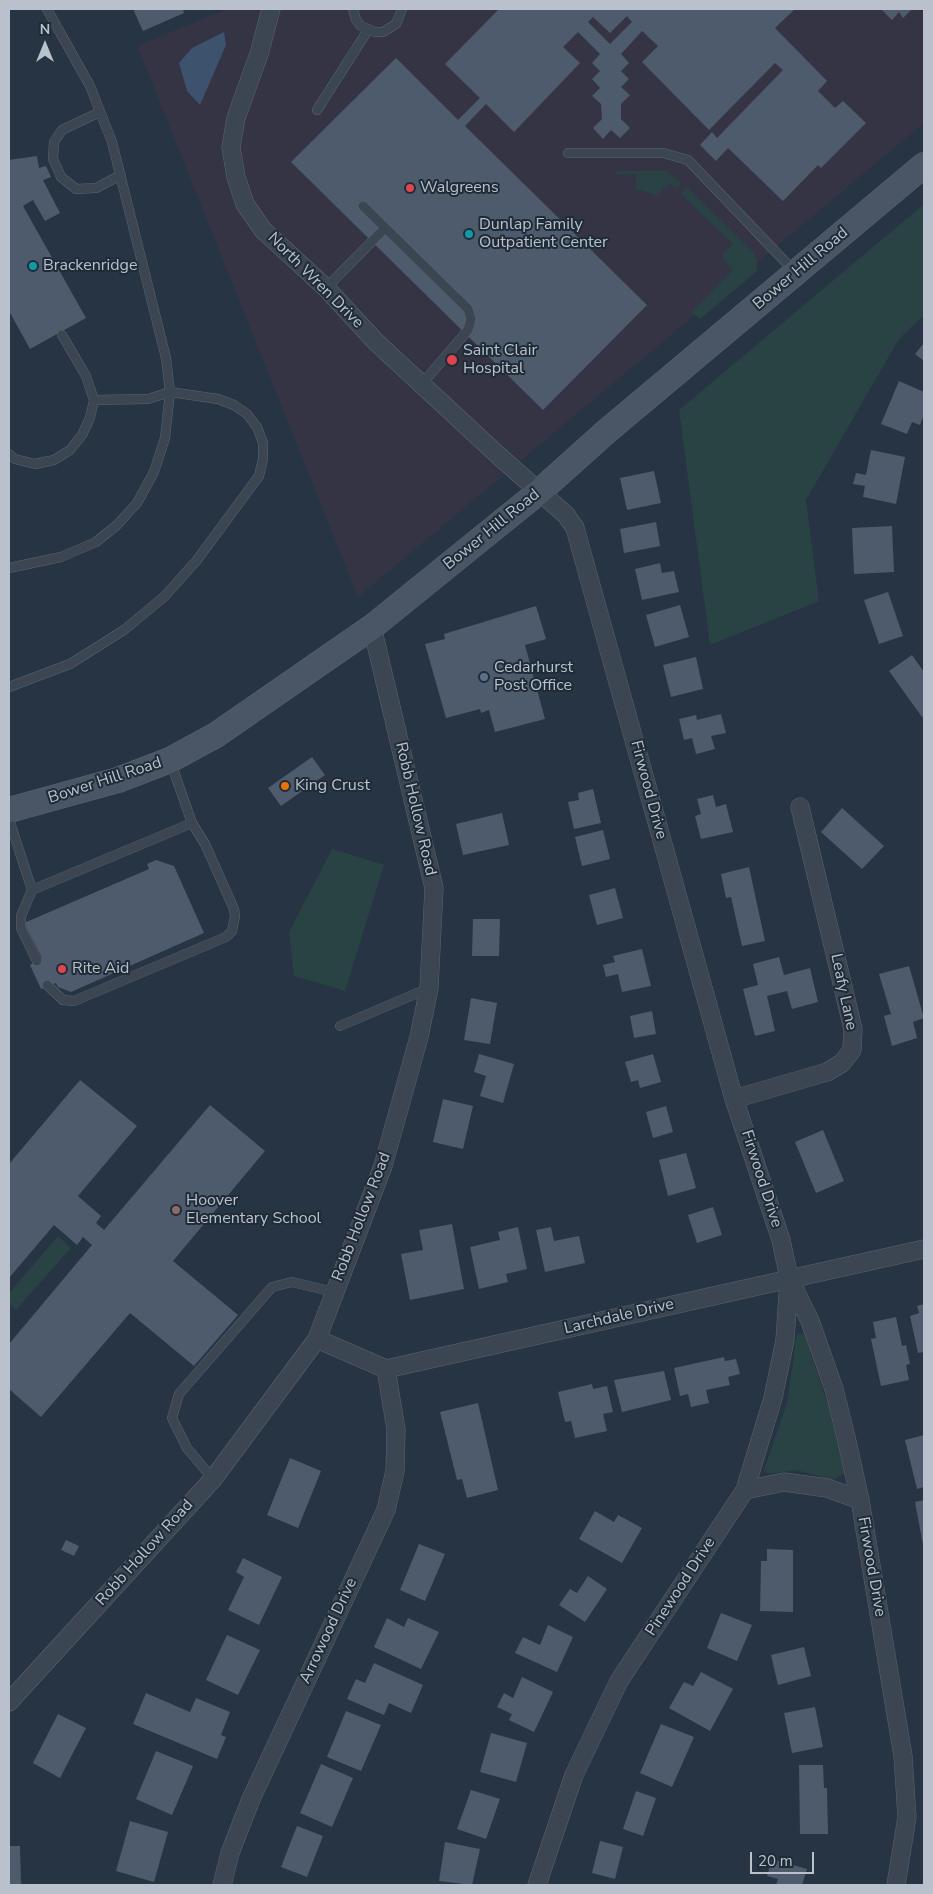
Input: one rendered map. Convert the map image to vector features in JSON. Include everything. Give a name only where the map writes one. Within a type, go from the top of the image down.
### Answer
[{"type":"main road","name":"Bower Hill Road","points":[[9,810],[118,780],[170,760],[216,735],[372,627],[540,491],[607,431],[924,165]]},
{"type":"street","name":"North Wren Drive","points":[[271,9],[259,54],[236,118],[231,146],[236,178],[245,204],[263,230],[326,288],[376,342],[500,457],[540,491]]},
{"type":"street","name":"Firwood Drive","points":[[540,491],[566,515],[575,528],[734,1098],[781,1240],[789,1278],[810,1321],[834,1389],[860,1500],[903,1756],[907,1817],[896,1885]]},
{"type":"street","name":"Robb Hollow Road","points":[[9,1702],[213,1478],[317,1339],[384,1166],[420,1037],[429,988],[434,888],[372,627]]},
{"type":"street","name":"Leafy Lane","points":[[734,1098],[826,1072],[842,1063],[852,1050],[853,1028],[800,808]]},
{"type":"street","name":"Larchdale Drive","points":[[386,1369],[924,1249]]},
{"type":"street","name":"Pinewood Drive","points":[[537,1885],[574,1774],[619,1681],[745,1490],[773,1398],[785,1340],[789,1278]]},
{"type":"street","points":[[317,1339],[386,1369]]},
{"type":"street","name":"Arrowood Drive","points":[[222,1885],[230,1853],[251,1799],[386,1510],[395,1471],[396,1429],[386,1369]]},
{"type":"street","points":[[745,1490],[784,1482],[827,1488],[860,1500]]},
{"type":"lane","points":[[9,568],[61,557],[96,542],[117,525],[138,503],[154,472],[165,438],[170,392],[166,358],[112,142],[90,86],[47,9]]},
{"type":"lane","points":[[353,9],[356,20],[368,30],[383,32],[390,29],[400,18],[402,9]]},
{"type":"lane","points":[[317,110],[368,30]]},
{"type":"lane","points":[[100,112],[62,130],[54,142],[53,159],[61,177],[76,189],[96,188],[121,175]]},
{"type":"lane","points":[[568,153],[663,153],[688,160],[796,274]]},
{"type":"lane","points":[[363,206],[468,309],[471,319],[468,330],[422,384]]},
{"type":"lane","points":[[326,288],[385,228]]},
{"type":"lane","points":[[9,454],[15,459],[35,464],[54,460],[70,450],[82,435],[90,418],[94,400],[86,376],[62,335]]},
{"type":"lane","points":[[9,687],[70,664],[124,630],[165,596],[197,560],[259,476],[263,459],[263,443],[257,427],[247,414],[234,405],[218,399],[170,392],[148,399],[94,400]]},
{"type":"lane","points":[[47,985],[63,1000],[80,999],[226,937],[232,931],[235,916],[205,844],[192,823],[170,760]]},
{"type":"lane","points":[[9,819],[32,890]]},
{"type":"lane","points":[[37,961],[21,928],[24,904],[32,890],[192,823]]},
{"type":"lane","points":[[340,1026],[429,988]]},
{"type":"lane","points":[[213,1478],[188,1448],[172,1418],[179,1394],[272,1287],[292,1282],[334,1292]]},
{"type":"shaded area","name":"Saint Clair Hospital","points":[[227,9],[924,9],[924,123],[358,597],[137,46]]},
{"type":"shaded area","points":[[224,32],[226,45],[200,105],[187,91],[179,63],[192,48]]},
{"type":"green space","points":[[617,171],[666,171],[682,183],[677,189],[670,183],[657,195],[636,189],[636,174],[617,174]]},
{"type":"green space","points":[[686,187],[753,252],[757,260],[756,272],[700,319],[692,312],[733,270],[723,259],[723,254],[733,244],[681,194]]},
{"type":"green space","points":[[924,204],[924,315],[899,339],[806,500],[819,601],[710,645],[679,410]]},
{"type":"green space","points":[[332,849],[384,865],[345,991],[294,976],[289,932]]},
{"type":"green space","points":[[58,1236],[71,1248],[16,1310],[9,1303],[9,1293]]},
{"type":"green space","points":[[797,1334],[804,1334],[828,1405],[845,1473],[833,1480],[796,1470],[768,1474],[764,1470],[787,1403]]},
{"type":"building","points":[[133,9],[183,9],[184,13],[143,31]]},
{"type":"building","points":[[499,9],[795,9],[775,28],[827,81],[818,91],[835,108],[843,101],[866,123],[821,168],[818,165],[783,201],[728,148],[716,161],[700,145],[712,132],[717,138],[783,70],[775,63],[709,130],[642,62],[658,46],[642,31],[621,54],[629,63],[621,71],[629,79],[621,87],[630,95],[621,104],[621,119],[630,128],[620,138],[611,130],[603,139],[593,128],[602,119],[601,104],[592,96],[600,88],[592,79],[600,71],[592,63],[600,54],[578,32],[563,47],[580,63],[514,132],[486,104],[465,126],[647,305],[543,410],[291,162],[396,58],[458,120],[480,98],[445,64]],"holes":[[[627,16],[632,22],[610,44],[588,22],[593,17],[610,33]]]},
{"type":"building","points":[[881,9],[912,9],[903,18],[899,12],[892,20]]},
{"type":"building","name":"Brackenridge","points":[[37,156],[39,168],[46,166],[51,177],[43,180],[60,213],[45,221],[33,200],[23,206],[86,318],[30,349],[9,311],[9,160]]},
{"type":"building","points":[[924,343],[924,361],[915,354]]},
{"type":"building","points":[[899,381],[924,392],[924,414],[920,425],[912,422],[907,434],[881,424]]},
{"type":"building","points":[[871,450],[905,457],[896,504],[863,497],[865,486],[853,484],[856,473],[866,475]]},
{"type":"building","points":[[654,471],[661,503],[627,510],[620,478]]},
{"type":"building","points":[[656,522],[660,546],[624,553],[620,529]]},
{"type":"building","points":[[892,526],[894,572],[854,574],[852,528]]},
{"type":"building","points":[[660,563],[662,573],[674,571],[679,592],[642,600],[635,569]]},
{"type":"building","points":[[888,592],[903,636],[879,644],[864,600]]},
{"type":"building","points":[[680,605],[689,637],[655,647],[646,615]]},
{"type":"building","name":"Cedarhurst Post Office","points":[[536,606],[546,639],[525,645],[545,719],[495,732],[489,710],[481,713],[480,709],[446,718],[425,644],[445,639],[444,634]]},
{"type":"building","points":[[912,655],[924,672],[924,716],[922,717],[889,671]]},
{"type":"building","points":[[696,657],[703,689],[671,697],[663,665]]},
{"type":"building","points":[[721,714],[726,733],[711,736],[715,749],[696,754],[692,738],[684,740],[679,719],[696,715],[697,720]]},
{"type":"building","points":[[312,757],[325,775],[281,806],[268,788]]},
{"type":"building","points":[[593,789],[601,823],[574,829],[568,802],[579,800],[578,793]]},
{"type":"building","points":[[713,795],[716,807],[726,804],[733,832],[701,839],[695,816],[701,814],[697,799]]},
{"type":"building","points":[[842,808],[884,846],[862,869],[821,832]]},
{"type":"building","points":[[502,813],[509,845],[463,855],[456,824]]},
{"type":"building","points":[[603,830],[610,859],[582,866],[575,837]]},
{"type":"building","name":"Rite Aid","points":[[156,860],[174,866],[204,933],[71,992],[58,987],[56,983],[41,989],[30,965],[42,958],[24,923],[149,869],[147,864]]},
{"type":"building","points":[[749,867],[765,941],[742,946],[731,897],[726,898],[721,874]]},
{"type":"building","points":[[615,888],[623,918],[597,925],[589,895]]},
{"type":"building","points":[[473,919],[500,919],[499,956],[472,956]]},
{"type":"building","points":[[642,949],[651,986],[622,992],[618,974],[606,977],[603,965],[615,962],[613,956]]},
{"type":"building","points":[[779,957],[784,975],[810,968],[818,1002],[792,1009],[787,991],[767,996],[775,1031],[755,1036],[743,989],[758,985],[753,964]]},
{"type":"building","points":[[909,966],[924,1018],[913,1022],[917,1038],[892,1046],[884,1016],[891,1014],[879,974]]},
{"type":"building","points":[[471,998],[497,1003],[490,1044],[464,1040]]},
{"type":"building","points":[[652,1011],[656,1034],[634,1038],[630,1016]]},
{"type":"building","points":[[479,1054],[514,1064],[503,1103],[480,1096],[486,1076],[474,1072]]},
{"type":"building","points":[[653,1054],[661,1082],[640,1088],[638,1080],[631,1082],[625,1062]]},
{"type":"building","points":[[80,1080],[137,1126],[78,1196],[101,1216],[96,1223],[104,1230],[210,1105],[265,1151],[173,1261],[238,1315],[194,1366],[130,1313],[41,1417],[9,1389],[9,1344],[92,1245],[83,1237],[77,1245],[54,1225],[9,1278],[9,1164]]},
{"type":"building","points":[[443,1099],[473,1106],[463,1149],[433,1142]]},
{"type":"building","points":[[666,1106],[673,1132],[653,1138],[646,1112]]},
{"type":"building","points":[[823,1130],[844,1181],[816,1193],[795,1142]]},
{"type":"building","points":[[686,1153],[696,1188],[668,1196],[659,1160]]},
{"type":"building","points":[[713,1207],[722,1235],[697,1243],[688,1215]]},
{"type":"building","points":[[452,1224],[464,1289],[410,1300],[401,1254],[423,1250],[419,1230]]},
{"type":"building","points":[[518,1227],[527,1269],[506,1274],[508,1282],[479,1289],[470,1247],[500,1240],[498,1232]]},
{"type":"building","points":[[551,1227],[554,1241],[579,1236],[585,1263],[545,1272],[536,1230]]},
{"type":"building","points":[[924,1304],[924,1352],[918,1353],[910,1316],[919,1313],[917,1306]]},
{"type":"building","points":[[896,1317],[902,1346],[906,1345],[910,1364],[906,1365],[909,1380],[881,1386],[871,1339],[876,1338],[873,1322]]},
{"type":"building","points":[[724,1357],[725,1361],[736,1359],[740,1374],[728,1377],[730,1385],[706,1390],[709,1403],[691,1407],[688,1394],[680,1396],[674,1368]]},
{"type":"building","points":[[664,1371],[671,1400],[622,1412],[614,1380]]},
{"type":"building","points":[[592,1384],[593,1389],[607,1386],[613,1412],[603,1414],[607,1431],[575,1438],[571,1421],[565,1422],[558,1392]]},
{"type":"building","points":[[478,1403],[498,1490],[467,1498],[462,1479],[457,1480],[440,1412]]},
{"type":"building","points":[[924,1435],[924,1487],[917,1489],[905,1440]]},
{"type":"building","points":[[290,1458],[321,1471],[298,1528],[267,1515]]},
{"type":"building","points":[[924,1500],[924,1545],[923,1545],[915,1502]]},
{"type":"building","points":[[595,1511],[614,1522],[618,1515],[642,1528],[622,1563],[579,1539]]},
{"type":"building","points":[[66,1540],[79,1546],[74,1556],[61,1550]]},
{"type":"building","points":[[419,1544],[445,1554],[425,1601],[400,1590]]},
{"type":"building","points":[[767,1549],[793,1550],[793,1612],[760,1611],[761,1561],[767,1561]]},
{"type":"building","points":[[243,1558],[282,1577],[259,1625],[228,1610],[244,1577],[236,1572]]},
{"type":"building","points":[[588,1576],[607,1589],[585,1622],[559,1605],[570,1589],[577,1593]]},
{"type":"building","points":[[721,1613],[752,1625],[737,1661],[707,1648]]},
{"type":"building","points":[[387,1618],[404,1627],[408,1618],[439,1632],[421,1669],[374,1647]]},
{"type":"building","points":[[548,1625],[573,1637],[557,1672],[515,1653],[523,1637],[540,1645]]},
{"type":"building","points":[[227,1635],[260,1650],[238,1695],[206,1680]]},
{"type":"building","points":[[804,1647],[811,1676],[778,1685],[771,1655]]},
{"type":"building","points":[[374,1663],[423,1685],[411,1713],[389,1703],[384,1715],[347,1699],[356,1679],[365,1683]]},
{"type":"building","points":[[701,1672],[733,1689],[710,1731],[669,1708],[684,1682],[693,1686]]},
{"type":"building","points":[[522,1677],[553,1692],[534,1732],[509,1720],[512,1714],[497,1707],[504,1693],[513,1698]]},
{"type":"building","points":[[146,1693],[190,1712],[196,1698],[230,1712],[221,1735],[226,1737],[217,1759],[133,1724]]},
{"type":"building","points":[[815,1707],[823,1747],[792,1753],[784,1713]]},
{"type":"building","points":[[346,1711],[381,1725],[361,1771],[327,1757]]},
{"type":"building","points":[[58,1714],[86,1728],[60,1778],[33,1763]]},
{"type":"building","points":[[661,1724],[694,1737],[672,1787],[640,1773]]},
{"type":"building","points":[[491,1733],[527,1743],[516,1782],[480,1772]]},
{"type":"building","points":[[156,1751],[193,1766],[172,1815],[136,1799]]},
{"type":"building","points":[[321,1764],[353,1778],[332,1827],[300,1813]]},
{"type":"building","points":[[799,1765],[823,1765],[824,1788],[827,1788],[828,1834],[800,1834]]},
{"type":"building","points":[[471,1790],[500,1799],[486,1839],[457,1829]]},
{"type":"building","points":[[636,1791],[656,1798],[643,1836],[623,1829]]},
{"type":"building","points":[[130,1821],[168,1832],[154,1882],[116,1871]]},
{"type":"building","points":[[297,1826],[323,1836],[307,1877],[281,1867]]},
{"type":"building","points":[[600,1841],[623,1847],[615,1879],[592,1873]]},
{"type":"building","points":[[445,1842],[480,1849],[472,1885],[439,1881]]},
{"type":"building","points":[[9,1846],[20,1846],[21,1885],[9,1885]]},
{"type":"building","points":[[772,1859],[807,1869],[802,1885],[776,1885],[778,1879],[767,1876]]},
{"type":"place","name":"Walgreens","points":[[410,188]]},
{"type":"place","name":"Dunlap Family Outpatient Center","points":[[469,234]]},
{"type":"place","name":"Brackenridge","points":[[33,266]]},
{"type":"place","name":"Saint Clair Hospital","points":[[452,360]]},
{"type":"place","name":"Cedarhurst Post Office","points":[[484,677]]},
{"type":"place","name":"King Crust","points":[[285,786]]},
{"type":"place","name":"Rite Aid","points":[[62,969]]},
{"type":"place","name":"Hoover Elementary School","points":[[176,1210]]}]
